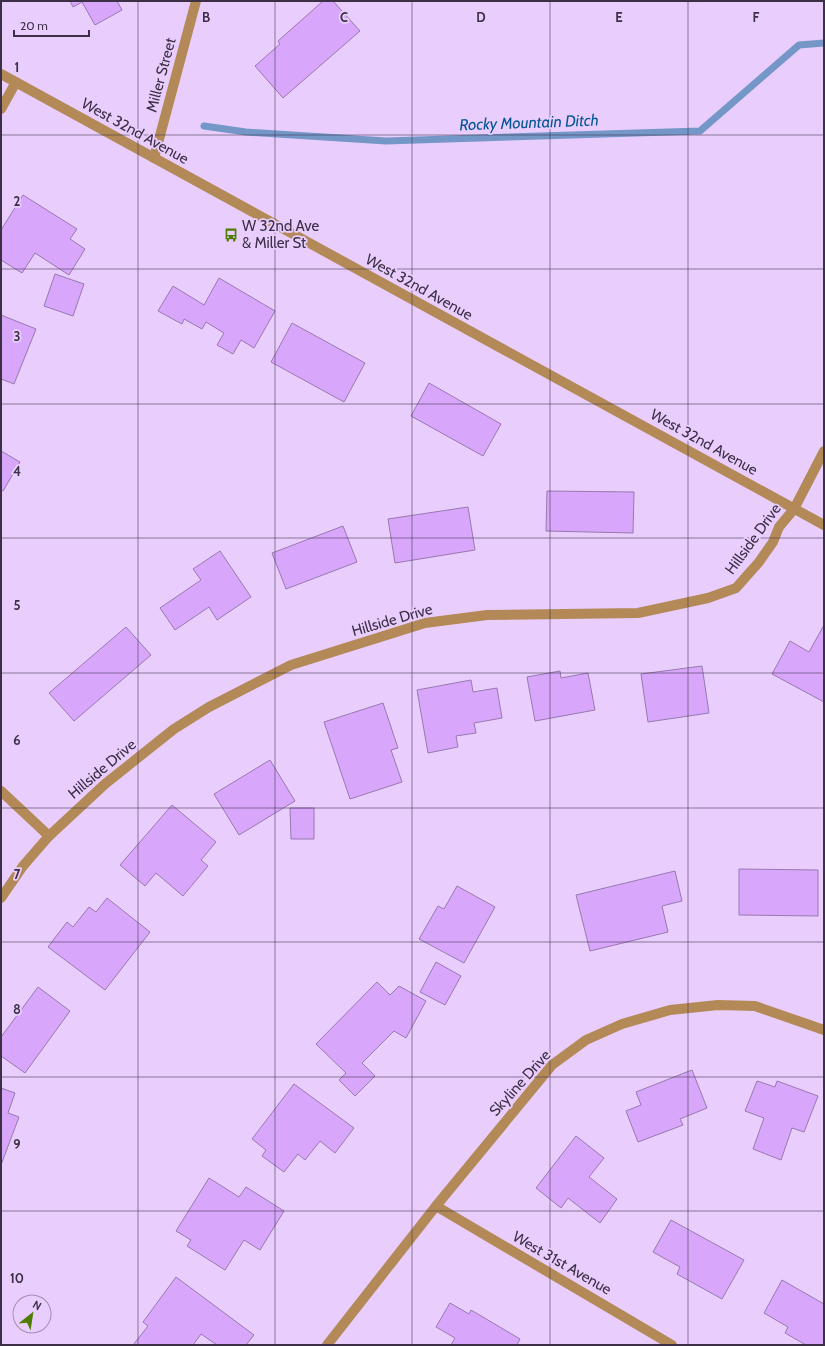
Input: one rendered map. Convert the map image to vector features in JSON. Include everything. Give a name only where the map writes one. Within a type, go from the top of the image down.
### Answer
[{"type":"street","name":"Miller Street","points":[[154,158],[196,1]]},
{"type":"street","name":"West 32nd Avenue","points":[[1,74],[824,525]]},
{"type":"street","points":[[1,109],[16,82]]},
{"type":"street","name":"Hillside Drive","points":[[1,898],[23,866],[49,836],[105,784],[174,729],[209,708],[291,665],[425,623],[487,615],[638,613],[708,598],[736,588],[759,562],[773,542],[779,527],[794,509],[824,451]]},
{"type":"street","points":[[1,791],[49,836]]},
{"type":"street","name":"Skyline Drive","points":[[327,1345],[436,1206],[552,1065],[586,1040],[622,1024],[670,1010],[718,1006],[755,1006],[824,1030]]},
{"type":"street","name":"West 31st Avenue","points":[[436,1206],[672,1345]]},
{"type":"building","points":[[70,1],[117,1],[122,10],[95,25],[82,2],[73,7]]},
{"type":"building","points":[[323,1],[333,1],[360,31],[283,98],[255,66],[280,44],[278,41]]},
{"type":"building","points":[[23,195],[77,229],[70,239],[85,249],[69,275],[35,253],[22,273],[1,260],[1,230]]},
{"type":"building","points":[[55,274],[84,284],[73,316],[44,306]]},
{"type":"building","points":[[219,278],[275,311],[254,348],[241,340],[233,354],[217,345],[224,333],[206,322],[202,329],[184,319],[182,324],[158,311],[173,286],[204,305]]},
{"type":"building","points":[[1,315],[36,329],[14,384],[1,379]]},
{"type":"building","points":[[292,323],[365,363],[344,402],[271,362]]},
{"type":"building","points":[[429,383],[501,424],[483,456],[411,416]]},
{"type":"building","points":[[1,451],[20,462],[3,491],[1,490]]},
{"type":"building","points":[[547,491],[634,492],[633,533],[546,531]]},
{"type":"building","points":[[468,507],[475,550],[395,563],[388,519]]},
{"type":"building","points":[[343,526],[357,562],[286,589],[272,553]]},
{"type":"building","points":[[220,551],[251,597],[217,620],[209,607],[175,630],[160,608],[201,580],[193,569]]},
{"type":"building","points":[[824,625],[824,702],[772,674],[790,641],[809,652]]},
{"type":"building","points":[[126,627],[151,655],[74,721],[49,693]]},
{"type":"building","points":[[702,666],[709,713],[648,722],[641,674]]},
{"type":"building","points":[[560,671],[561,678],[588,673],[595,710],[535,721],[527,677]]},
{"type":"building","points":[[471,680],[473,692],[497,688],[502,718],[474,723],[476,733],[456,736],[458,747],[428,753],[417,690]]},
{"type":"building","points":[[383,703],[398,748],[391,750],[402,782],[350,799],[324,722]]},
{"type":"building","points":[[270,760],[295,801],[239,835],[214,794]]},
{"type":"building","points":[[172,805],[216,842],[201,860],[208,866],[183,896],[156,873],[145,886],[120,865]]},
{"type":"building","points":[[290,808],[314,808],[314,839],[291,839]]},
{"type":"building","points":[[739,869],[818,870],[818,916],[739,915]]},
{"type":"building","points":[[675,871],[682,901],[662,906],[668,932],[590,951],[576,895]]},
{"type":"building","points":[[457,886],[495,907],[464,963],[419,939],[438,906],[444,909]]},
{"type":"building","points":[[107,898],[150,932],[105,990],[48,947],[67,922],[73,927],[89,907],[96,912]]},
{"type":"building","points":[[436,962],[461,976],[445,1005],[420,992]]},
{"type":"building","points":[[377,982],[390,995],[399,986],[426,1001],[406,1038],[394,1031],[362,1063],[375,1076],[355,1096],[339,1080],[346,1073],[316,1044]]},
{"type":"building","points":[[38,987],[70,1011],[25,1073],[1,1056],[1,1037]]},
{"type":"building","points":[[692,1070],[707,1108],[680,1119],[683,1125],[638,1142],[626,1111],[641,1105],[636,1092]]},
{"type":"building","points":[[757,1081],[775,1087],[777,1081],[818,1096],[804,1132],[792,1128],[781,1160],[753,1149],[764,1118],[745,1111]]},
{"type":"building","points":[[294,1084],[354,1128],[335,1153],[320,1141],[305,1160],[298,1154],[284,1172],[262,1156],[266,1150],[252,1139]]},
{"type":"building","points":[[1,1088],[15,1093],[8,1113],[19,1117],[1,1165]]},
{"type":"building","points":[[576,1136],[604,1158],[589,1177],[617,1199],[600,1223],[568,1198],[561,1208],[536,1188]]},
{"type":"building","points":[[209,1178],[239,1197],[246,1187],[284,1211],[260,1250],[244,1240],[225,1270],[187,1246],[191,1240],[176,1231]]},
{"type":"building","points":[[671,1220],[744,1260],[722,1299],[677,1274],[680,1267],[653,1252]]},
{"type":"building","points":[[176,1277],[254,1335],[246,1345],[217,1345],[201,1334],[193,1345],[133,1345],[148,1326],[143,1322]]},
{"type":"building","points":[[782,1280],[824,1304],[824,1345],[806,1345],[785,1333],[788,1327],[764,1313]]},
{"type":"building","points":[[450,1303],[469,1314],[471,1310],[520,1339],[517,1345],[451,1345],[455,1338],[436,1327]]},
{"type":"waterway","name":"Rocky Mountain Ditch","points":[[204,126],[246,132],[386,141],[700,131],[799,45],[824,43]]},
{"type":"place","name":"W 32nd Ave & Miller St","points":[[231,235]]}]
